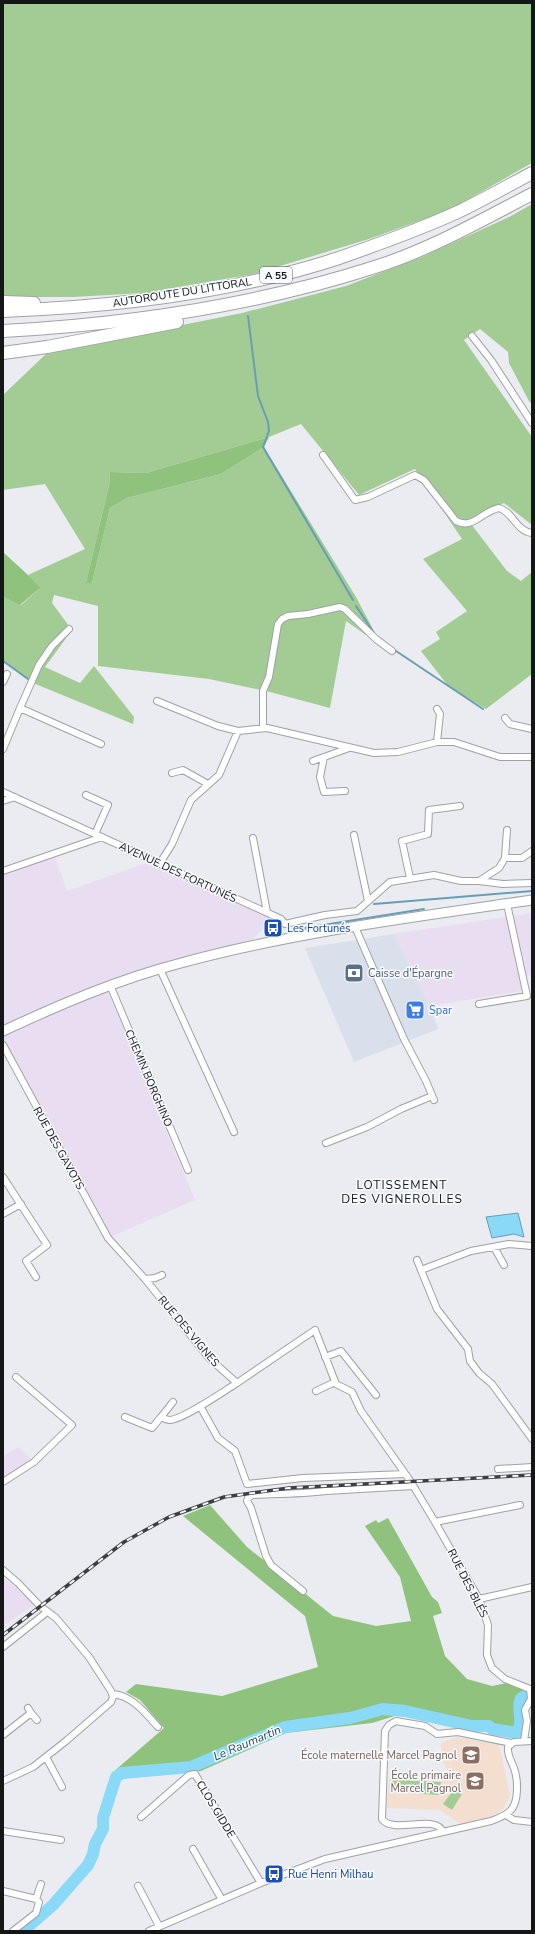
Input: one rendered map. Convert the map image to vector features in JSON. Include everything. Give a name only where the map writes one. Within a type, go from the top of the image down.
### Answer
[{"type":"highway","name":"AUTOROUTE DU LITTORAL","points":[[3,311],[81,307],[149,299],[209,290],[272,276],[338,258],[459,211],[532,173]]},
{"type":"highway","name":"AUTOROUTE DU LITTORAL","points":[[3,331],[83,326],[192,312],[268,296],[376,267],[469,228],[532,194]]},
{"type":"highway","points":[[3,353],[47,347],[232,311],[313,290],[376,267]]},
{"type":"highway","points":[[3,302],[149,299]]},
{"type":"main road","points":[[3,1031],[110,985],[180,963],[260,945],[355,927],[532,900]]},
{"type":"street","points":[[472,336],[491,360],[532,423]]},
{"type":"street","points":[[323,455],[355,500],[368,497],[415,475],[424,480],[456,521],[463,524],[472,523],[499,508],[504,510],[524,531],[532,533]]},
{"type":"street","points":[[263,728],[263,692],[269,677],[278,624],[282,619],[288,616],[308,614],[340,607],[345,609],[376,639],[392,651]]},
{"type":"street","points":[[3,749],[39,665],[52,646],[69,629]]},
{"type":"street","points":[[3,682],[7,674]]},
{"type":"street","points":[[157,701],[218,726],[238,731],[263,728],[374,753],[398,752],[437,742],[454,742],[500,757],[532,757]]},
{"type":"street","points":[[20,708],[101,744]]},
{"type":"street","points":[[437,709],[440,714],[437,742]]},
{"type":"street","points":[[505,718],[510,724],[532,729]]},
{"type":"street","points":[[160,863],[172,844],[191,800],[219,775],[238,731]]},
{"type":"street","points":[[313,761],[350,747]]},
{"type":"street","points":[[324,757],[320,777],[324,792],[345,791]]},
{"type":"street","points":[[172,773],[183,770],[208,784]]},
{"type":"street","name":"AVENUE DES FORTUNÉS","points":[[3,792],[267,912],[281,919],[285,924],[325,915],[357,911],[368,901]]},
{"type":"street","points":[[86,795],[108,805],[95,834]]},
{"type":"street","points":[[3,802],[15,797]]},
{"type":"street","points":[[410,878],[402,841],[428,834],[429,810],[460,806]]},
{"type":"street","points":[[479,881],[500,868],[505,858],[507,830]]},
{"type":"street","points":[[354,835],[368,901],[390,882],[434,875],[460,881],[479,881],[503,884],[532,883]]},
{"type":"street","points":[[3,871],[102,837]]},
{"type":"street","points":[[253,838],[267,912]]},
{"type":"street","points":[[505,858],[522,858],[532,851]]},
{"type":"street","points":[[479,1004],[527,996],[507,904]]},
{"type":"street","points":[[326,1142],[368,1126],[401,1109],[433,1098],[426,1081],[404,1039],[355,927]]},
{"type":"street","points":[[160,969],[234,1132]]},
{"type":"street","name":"CHEMIN BORGHINO","points":[[110,985],[188,1170]]},
{"type":"street","name":"RUE DES GAVOTS","points":[[3,1044],[108,1238],[118,1249]]},
{"type":"street","points":[[3,1177],[47,1245],[26,1261],[36,1277]]},
{"type":"street","points":[[3,1214],[21,1204]]},
{"type":"street","points":[[421,1270],[471,1252],[494,1247],[509,1244],[532,1246]]},
{"type":"street","points":[[494,1247],[504,1265]]},
{"type":"street","name":"RUE DES VIGNES","points":[[118,1249],[145,1279],[209,1358],[236,1383]]},
{"type":"street","points":[[417,1260],[437,1309],[468,1349],[470,1361],[479,1373],[492,1384],[532,1439]]},
{"type":"street","points":[[145,1279],[155,1278],[162,1275]]},
{"type":"street","points":[[162,1417],[172,1420],[200,1406],[315,1330],[335,1382],[316,1391]]},
{"type":"street","points":[[326,1358],[341,1351],[376,1395]]},
{"type":"street","points":[[3,1482],[34,1462],[72,1425],[16,1377]]},
{"type":"street","name":"RUE DES BLÉS","points":[[335,1382],[352,1392],[361,1411],[405,1474],[435,1522],[478,1600],[488,1625],[487,1655],[492,1668],[505,1678],[530,1689],[531,1700],[525,1710],[527,1721],[524,1741]]},
{"type":"street","points":[[125,1417],[150,1428],[154,1427],[173,1402]]},
{"type":"street","points":[[200,1406],[218,1438],[235,1451],[246,1484],[303,1478],[405,1474]]},
{"type":"street","points":[[498,1469],[532,1467]]},
{"type":"street","points":[[303,1478],[304,1492]]},
{"type":"street","points":[[303,1591],[271,1565],[266,1556],[247,1499],[252,1495],[304,1492],[313,1493],[413,1486]]},
{"type":"street","points":[[435,1522],[520,1505]]},
{"type":"street","points":[[3,1570],[47,1612],[56,1618],[89,1657],[113,1694]]},
{"type":"street","points":[[478,1600],[532,1587]]},
{"type":"street","points":[[3,1647],[47,1612]]},
{"type":"street","points":[[113,1694],[122,1695],[136,1704],[158,1727]]},
{"type":"street","points":[[3,1782],[33,1767],[46,1757],[110,1702],[113,1694]]},
{"type":"street","points":[[3,1734],[29,1710],[37,1720]]},
{"type":"street","points":[[443,1832],[441,1827],[434,1824],[392,1825],[384,1823],[382,1820],[385,1731],[389,1725],[396,1721],[425,1726],[437,1734],[458,1732],[511,1743],[532,1741]]},
{"type":"street","points":[[149,1931],[261,1883],[326,1859],[491,1821],[506,1815],[513,1807],[516,1798],[515,1772],[508,1752],[508,1747],[511,1743]]},
{"type":"street","points":[[46,1757],[62,1787]]},
{"type":"street","name":"CLOS GIDDE","points":[[141,1817],[189,1775],[195,1774],[261,1883]]},
{"type":"street","points":[[506,1815],[514,1820],[532,1822]]},
{"type":"street","points":[[3,1831],[61,1840]]},
{"type":"street","points":[[193,1849],[222,1900]]},
{"type":"street","points":[[13,1931],[36,1913],[39,1902],[36,1898],[40,1884]]},
{"type":"street","points":[[138,1886],[158,1928]]},
{"type":"street","points":[[3,1891],[36,1898]]},
{"type":"shaded area","points":[[55,857],[67,891],[149,862],[273,918],[245,948],[106,987],[195,1200],[108,1238],[3,1045],[3,874]]},
{"type":"shaded area","points":[[532,913],[532,974],[527,975],[522,991],[430,1006],[394,934]]},
{"type":"shaded area","points":[[394,934],[430,1006],[438,1029],[354,1062],[305,948]]},
{"type":"shaded area","points":[[19,1447],[34,1462],[3,1482],[3,1456]]},
{"type":"shaded area","points":[[3,1577],[35,1604],[3,1626]]},
{"type":"shaded area","name":"École primaire Marcel Pagnol","points":[[457,1737],[499,1744],[510,1796],[504,1809],[490,1817],[460,1824],[440,1810],[386,1808],[389,1779],[448,1780],[448,1771],[443,1762],[443,1755],[441,1755],[441,1743]]},
{"type":"green space","points":[[3,3],[532,3],[532,163],[449,210],[369,239],[254,274],[144,293],[73,297],[3,297]]},
{"type":"green space","points":[[532,204],[532,401],[530,403],[509,363],[508,352],[480,329],[464,340],[532,437],[532,525],[504,503],[468,520],[507,571],[521,581],[532,572],[532,674],[486,709],[449,687],[421,651],[440,639],[436,632],[467,611],[423,559],[462,539],[415,469],[359,495],[301,424],[269,437],[146,473],[110,472],[109,485],[86,583],[92,583],[110,508],[127,498],[221,474],[264,447],[356,597],[375,633],[395,651],[393,654],[346,621],[330,708],[270,692],[209,679],[98,666],[98,606],[54,595],[52,603],[72,630],[45,667],[80,683],[94,666],[134,717],[133,724],[33,683],[3,661],[3,597],[21,605],[39,589],[28,575],[85,549],[45,484],[3,490],[3,395],[48,352],[242,313],[346,286],[422,257],[511,216]]},
{"type":"green space","points":[[269,437],[264,447],[221,474],[127,498],[110,508],[92,583],[86,583],[109,485],[110,472],[146,473]]},
{"type":"green space","points":[[3,552],[40,588],[20,605],[3,597]]},
{"type":"green space","points":[[210,1505],[247,1547],[333,1616],[376,1626],[411,1621],[400,1577],[365,1526],[376,1520],[378,1523],[388,1518],[432,1597],[438,1602],[442,1613],[433,1616],[445,1656],[467,1679],[492,1686],[507,1683],[527,1689],[526,1702],[518,1737],[398,1715],[372,1723],[286,1733],[201,1771],[119,1779],[112,1773],[164,1728],[140,1700],[126,1692],[136,1684],[222,1696],[318,1667],[305,1616],[183,1516]]},
{"type":"green space","points":[[392,1780],[421,1781],[421,1792],[392,1791]]},
{"type":"green space","points":[[424,1781],[441,1782],[440,1795],[423,1794]]},
{"type":"green space","points":[[454,1789],[462,1794],[452,1810],[443,1804]]},
{"type":"water","points":[[518,1213],[524,1237],[514,1234],[492,1238],[486,1217]]},
{"type":"waterway","points":[[248,316],[258,396],[268,422],[269,431],[263,447],[353,600]]},
{"type":"waterway","points":[[356,606],[374,633]]},
{"type":"waterway","points":[[393,649],[483,709]]},
{"type":"waterway","points":[[3,661],[28,679]]},
{"type":"waterway","points":[[374,904],[532,891]]},
{"type":"waterway","points":[[298,929],[424,909]]},
{"type":"waterway","name":"Le Raumartin","points":[[23,1931],[53,1905],[88,1865],[93,1854],[95,1844],[103,1829],[103,1818],[116,1777],[122,1773],[191,1767],[285,1727],[350,1718],[383,1709],[405,1711],[472,1726],[489,1726],[492,1729],[517,1733],[520,1724],[520,1701],[526,1696],[532,1697]]},
{"type":"railway","points":[[3,1635],[124,1542],[169,1517],[224,1497],[289,1488],[532,1475]]},
{"type":"place","name":"Les Fortunés","points":[[273,928]]},
{"type":"place","name":"Caisse d'Épargne","points":[[354,973]]},
{"type":"place","name":"Spar","points":[[415,1010]]},
{"type":"place","name":"École maternelle Marcel Pagnol","points":[[471,1755]]},
{"type":"place","name":"École primaire Marcel Pagnol","points":[[475,1781]]},
{"type":"place","name":"Rue Henri Milhau","points":[[274,1874]]},
{"type":"district","name":"LOTISSEMENT DES VIGNEROLLES","points":[[402,1192]]}]
